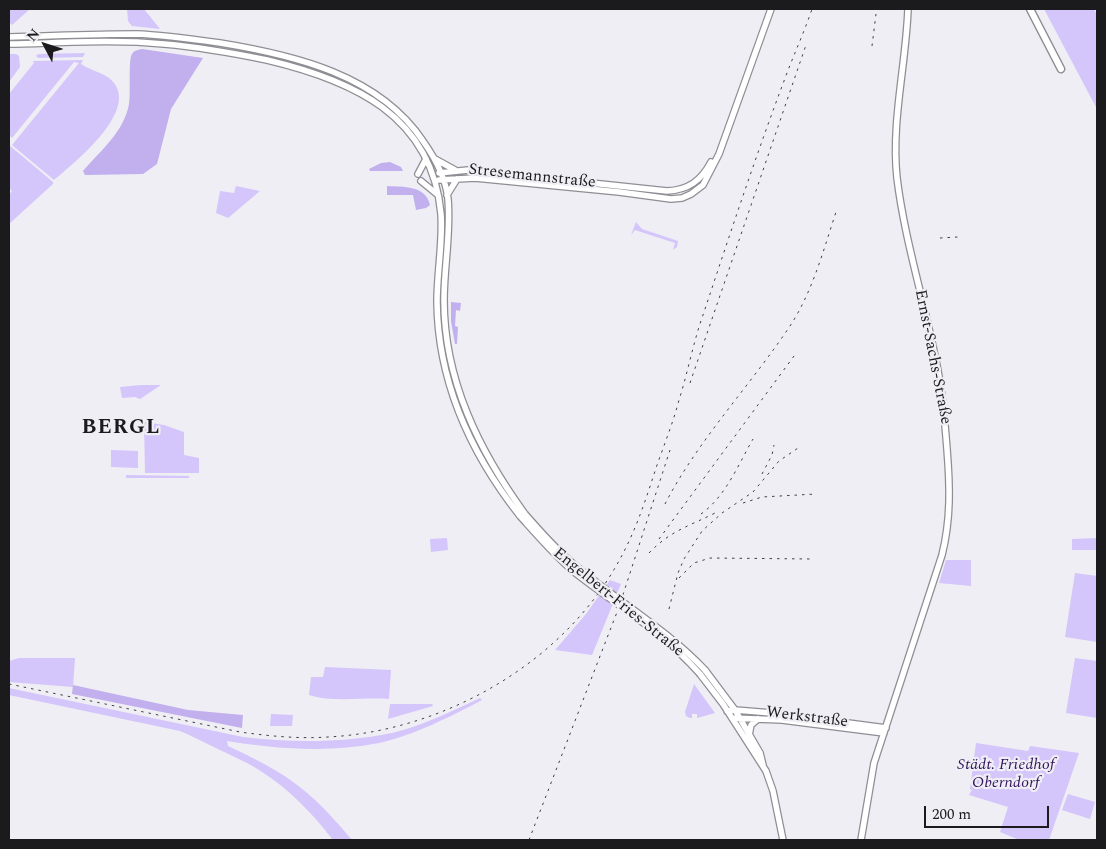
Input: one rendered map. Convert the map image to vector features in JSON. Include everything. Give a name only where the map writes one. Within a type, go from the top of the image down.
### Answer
[{"type":"main road","points":[[722,143],[771,9]]},
{"type":"main road","name":"Ernst-Sachs-Straße","points":[[861,840],[873,766],[942,554],[948,528],[950,504],[947,442],[939,379],[903,215],[896,163],[896,131],[908,9]]},
{"type":"main road","points":[[1030,9],[1061,69]]},
{"type":"main road","points":[[9,37],[154,35],[228,45],[298,60],[343,76],[383,99],[413,128],[434,158],[443,180],[447,195],[448,228],[444,282],[444,317],[453,372],[472,426],[502,482],[523,515]]},
{"type":"main road","points":[[9,44],[108,42],[163,44],[209,49],[299,68],[340,82],[365,94],[402,125],[418,145],[426,159],[438,195],[442,229],[438,280],[438,317],[442,357],[460,418],[475,449],[497,485],[523,515]]},
{"type":"main road","name":"Stresemannstraße","points":[[434,181],[475,178],[632,187],[667,191],[680,190],[691,186],[704,175],[722,143]]},
{"type":"main road","name":"Stresemannstraße","points":[[432,174],[454,170],[468,170],[632,195],[674,199],[698,190],[719,154],[722,143]]},
{"type":"main road","points":[[434,158],[454,170]]},
{"type":"main road","points":[[418,174],[426,159]]},
{"type":"main road","points":[[447,195],[457,179]]},
{"type":"main road","points":[[420,181],[438,195]]},
{"type":"main road","name":"Engelbert-Fries-Straße","points":[[523,515],[575,566],[667,634],[735,710],[760,753],[773,791],[783,840]]},
{"type":"main road","name":"Engelbert-Fries-Straße","points":[[702,672],[764,767]]},
{"type":"main road","name":"Werkstraße","points":[[727,711],[735,710],[885,731]]},
{"type":"main road","name":"Werkstraße","points":[[732,718],[782,720],[885,731]]},
{"type":"main road","points":[[749,735],[752,725],[758,719]]},
{"type":"green space","points":[[9,9],[30,9],[12,25],[9,22]]},
{"type":"green space","points":[[127,9],[144,9],[160,29],[132,26],[128,21]]},
{"type":"green space","points":[[1044,9],[1094,9],[1097,15],[1097,109]]},
{"type":"green space","points":[[85,53],[83,57],[38,58],[36,56],[38,54]]},
{"type":"green space","points":[[9,54],[19,56],[20,67],[9,82]]},
{"type":"green space","points":[[83,60],[81,64],[107,77],[114,83],[119,95],[117,108],[110,122],[88,150],[54,180],[12,145],[79,63],[74,62],[12,138],[9,135],[9,94],[34,63],[33,61]]},
{"type":"green space","points":[[9,145],[53,184],[9,224],[9,195],[12,191],[9,188]]},
{"type":"green space","points":[[236,186],[260,191],[228,218],[216,213],[220,191],[234,193]]},
{"type":"green space","points":[[636,222],[642,229],[678,241],[677,247],[673,250],[675,243],[635,230],[631,235]]},
{"type":"green space","points":[[161,385],[140,399],[135,397],[122,398],[120,387]]},
{"type":"green space","points":[[144,422],[164,425],[184,432],[184,455],[199,458],[199,473],[145,473]]},
{"type":"green space","points":[[111,450],[138,451],[138,468],[111,467]]},
{"type":"green space","points":[[126,475],[189,476],[189,478],[126,478]]},
{"type":"green space","points":[[447,538],[448,550],[431,552],[430,539]]},
{"type":"green space","points":[[1097,538],[1097,550],[1072,550],[1072,539]]},
{"type":"green space","points":[[946,560],[971,560],[971,586],[939,583]]},
{"type":"green space","points":[[1075,573],[1097,576],[1097,642],[1065,637]]},
{"type":"green space","points":[[610,580],[621,584],[592,655],[555,650],[586,614]]},
{"type":"green space","points":[[19,658],[75,658],[73,687],[9,682],[9,661]]},
{"type":"green space","points":[[1075,658],[1097,661],[1097,718],[1066,713]]},
{"type":"green space","points":[[325,667],[391,670],[389,699],[329,699],[309,695],[311,677],[323,677]]},
{"type":"green space","points":[[694,684],[715,713],[697,718],[697,714],[692,714],[692,718],[686,716],[685,712]]},
{"type":"green space","points":[[9,688],[243,737],[299,741],[355,739],[392,733],[426,722],[480,698],[482,700],[418,731],[379,743],[341,748],[303,749],[227,741],[228,746],[275,770],[301,788],[328,812],[352,840],[333,840],[305,807],[272,778],[247,763],[187,734],[9,695]]},
{"type":"green space","points":[[390,704],[432,704],[433,706],[388,719]]},
{"type":"green space","points":[[271,714],[293,715],[292,726],[270,726]]},
{"type":"green space","name":"Städt. Friedhof Oberndorf","points":[[976,743],[1028,751],[1030,746],[1079,753],[1049,840],[1017,840],[1000,832],[1008,807],[969,795],[972,790],[970,789]]},
{"type":"green space","points":[[1068,794],[1095,802],[1090,819],[1062,810]]},
{"type":"shaded area","points":[[142,49],[203,58],[171,109],[157,164],[143,174],[85,175],[83,171],[117,132],[122,123],[129,104],[131,57],[136,50]]},
{"type":"shaded area","points":[[390,162],[401,167],[403,171],[370,171],[369,169],[381,163]]},
{"type":"shaded area","points":[[387,186],[419,190],[428,198],[430,205],[416,210],[413,195],[387,195]]},
{"type":"shaded area","points":[[451,302],[461,303],[460,311],[456,310],[457,344],[455,344],[451,321]]},
{"type":"shaded area","points":[[73,685],[188,710],[243,715],[242,728],[72,694]]},
{"type":"railway","points":[[9,684],[240,732],[284,737],[328,737],[372,732],[415,721],[457,705],[496,685],[534,659],[567,630],[596,596],[620,559],[631,537],[674,417],[699,326],[742,198],[787,72],[812,9]]},
{"type":"railway","points":[[872,46],[876,14]]},
{"type":"railway","points":[[690,383],[806,45]]},
{"type":"railway","points":[[665,504],[678,480],[709,435],[798,313],[817,269],[837,209]]},
{"type":"railway","points":[[940,238],[958,237]]},
{"type":"railway","points":[[659,539],[797,352]]},
{"type":"railway","points":[[701,514],[718,498],[737,469],[753,439]]},
{"type":"railway","points":[[762,474],[772,455],[774,445]]},
{"type":"railway","points":[[669,609],[678,573],[684,559],[702,531],[722,513],[753,492],[779,461],[801,446]]},
{"type":"railway","points":[[529,840],[619,607],[670,450]]},
{"type":"railway","points":[[743,503],[762,497],[816,494]]},
{"type":"railway","points":[[649,553],[657,545],[681,529],[717,512]]},
{"type":"railway","points":[[679,578],[694,563],[710,558],[812,559]]},
{"type":"district","name":"BERGL","points":[[121,429]]}]
